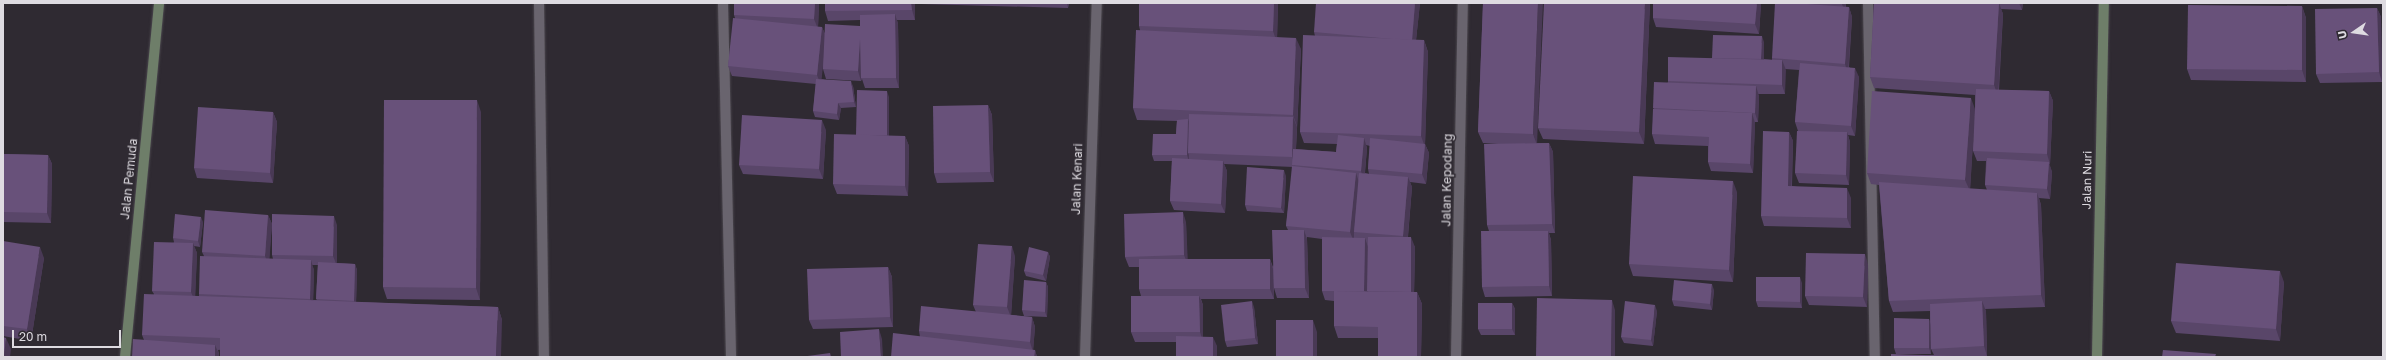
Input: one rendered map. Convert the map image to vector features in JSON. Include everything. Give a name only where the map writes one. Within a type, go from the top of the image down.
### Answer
[{"type":"main road","name":"Jalan Pemuda","points":[[125,357],[159,3]]},
{"type":"main road","name":"Jalan Nuri","points":[[2097,357],[2104,3]]},
{"type":"street","points":[[539,3],[544,357]]},
{"type":"street","points":[[723,3],[731,357]]},
{"type":"street","name":"Jalan Kenari","points":[[1085,357],[1097,3]]},
{"type":"street","name":"Jalan Kepodang","points":[[1456,357],[1463,3]]},
{"type":"street","points":[[1868,3],[1875,357]]},
{"type":"building","points":[[734,3],[815,3],[814,19],[734,15]]},
{"type":"building","points":[[825,3],[911,3],[912,10],[825,11]]},
{"type":"building","points":[[1139,3],[1274,3],[1273,31],[1139,26]]},
{"type":"building","points":[[1316,3],[1415,3],[1412,40],[1314,32]]},
{"type":"building","points":[[1483,3],[1538,3],[1533,134],[1478,132]]},
{"type":"building","points":[[1544,3],[1645,3],[1639,132],[1538,128]]},
{"type":"building","points":[[1653,3],[1757,3],[1755,24],[1653,18]]},
{"type":"building","points":[[1775,3],[1849,7],[1845,64],[1772,58]]},
{"type":"building","points":[[1874,3],[1999,3],[1994,85],[1870,77]]},
{"type":"building","points":[[2188,5],[2302,6],[2302,70],[2187,69]]},
{"type":"building","points":[[2377,8],[2379,72],[2316,74],[2315,9]]},
{"type":"building","points":[[895,14],[896,78],[861,78],[860,39],[858,71],[823,69],[825,24],[860,26],[860,15]]},
{"type":"building","points":[[733,18],[822,27],[817,75],[728,66]]},
{"type":"building","points":[[1136,30],[1296,38],[1293,115],[1133,108]]},
{"type":"building","points":[[1303,35],[1424,40],[1421,136],[1300,132]]},
{"type":"building","points":[[1713,35],[1762,36],[1761,59],[1712,58]]},
{"type":"building","points":[[1668,57],[1782,60],[1782,85],[1668,81]]},
{"type":"building","points":[[1800,63],[1855,68],[1851,126],[1795,122]]},
{"type":"building","points":[[816,79],[851,81],[854,102],[838,103],[837,114],[813,111]]},
{"type":"building","points":[[1654,82],[1756,86],[1755,113],[1653,108]]},
{"type":"building","points":[[1976,89],[2049,91],[2047,154],[1973,151]]},
{"type":"building","points":[[857,90],[887,91],[887,135],[856,135]]},
{"type":"building","points":[[1872,91],[1971,98],[1965,180],[1867,173]]},
{"type":"building","points":[[384,100],[477,100],[476,288],[383,287]]},
{"type":"building","points":[[988,105],[990,172],[934,173],[933,106]]},
{"type":"building","points":[[198,107],[273,112],[270,173],[194,168]]},
{"type":"building","points":[[1653,109],[1752,113],[1750,164],[1708,162],[1709,137],[1652,134]]},
{"type":"building","points":[[1189,114],[1293,117],[1292,157],[1188,153]]},
{"type":"building","points":[[742,115],[822,120],[819,169],[739,165]]},
{"type":"building","points":[[1188,119],[1187,155],[1152,155],[1153,134],[1176,134],[1177,120]]},
{"type":"building","points":[[1763,131],[1789,132],[1788,186],[1847,188],[1847,218],[1761,216]]},
{"type":"building","points":[[1797,131],[1847,132],[1846,175],[1795,173]]},
{"type":"building","points":[[834,134],[905,136],[905,186],[833,184]]},
{"type":"building","points":[[1338,135],[1364,138],[1361,171],[1292,165],[1293,149],[1336,152]]},
{"type":"building","points":[[1370,138],[1425,144],[1422,174],[1368,169]]},
{"type":"building","points":[[1549,143],[1552,224],[1487,225],[1484,144]]},
{"type":"building","points":[[3,154],[48,155],[47,213],[3,212]]},
{"type":"building","points":[[1172,158],[1223,161],[1221,204],[1170,201]]},
{"type":"building","points":[[1987,158],[2049,162],[2047,189],[1985,185]]},
{"type":"building","points":[[1292,166],[1356,173],[1350,232],[1286,226]]},
{"type":"building","points":[[1247,167],[1284,170],[1281,208],[1245,205]]},
{"type":"building","points":[[1359,173],[1408,177],[1403,236],[1354,232]]},
{"type":"building","points":[[1633,176],[1733,181],[1729,270],[1629,264]]},
{"type":"building","points":[[1879,182],[2037,193],[2041,295],[1889,301]]},
{"type":"building","points":[[205,210],[268,215],[265,256],[202,252]]},
{"type":"building","points":[[1183,212],[1184,255],[1125,257],[1124,214]]},
{"type":"building","points":[[175,214],[201,217],[198,241],[173,238]]},
{"type":"building","points":[[272,214],[334,216],[333,256],[272,255]]},
{"type":"building","points":[[1272,230],[1304,230],[1305,288],[1274,288]]},
{"type":"building","points":[[1481,231],[1548,231],[1549,286],[1482,287]]},
{"type":"building","points":[[1322,237],[1365,238],[1364,291],[1322,291]]},
{"type":"building","points":[[1368,237],[1411,237],[1411,292],[1367,291]]},
{"type":"building","points":[[3,241],[40,247],[27,329],[3,326]]},
{"type":"building","points":[[154,242],[193,243],[191,292],[152,291]]},
{"type":"building","points":[[978,244],[1012,246],[1007,307],[973,305]]},
{"type":"building","points":[[1029,247],[1048,252],[1043,275],[1024,271]]},
{"type":"building","points":[[1806,253],[1865,254],[1863,297],[1805,296]]},
{"type":"building","points":[[200,256],[311,260],[310,299],[199,294]]},
{"type":"building","points":[[1139,259],[1270,259],[1270,289],[1139,289]]},
{"type":"building","points":[[318,262],[355,264],[354,301],[316,299]]},
{"type":"building","points":[[2176,263],[2280,271],[2276,329],[2171,321]]},
{"type":"building","points":[[888,267],[890,317],[809,320],[807,269]]},
{"type":"building","points":[[1756,277],[1800,277],[1800,302],[1756,301]]},
{"type":"building","points":[[1024,280],[1046,282],[1045,312],[1022,310]]},
{"type":"building","points":[[1674,280],[1712,284],[1710,304],[1672,300]]},
{"type":"building","points":[[1334,291],[1417,292],[1417,357],[1378,357],[1378,327],[1334,326]]},
{"type":"building","points":[[144,294],[498,307],[496,357],[220,357],[220,338],[142,335]]},
{"type":"building","points":[[1131,296],[1199,296],[1200,332],[1131,332]]},
{"type":"building","points":[[1537,298],[1612,300],[1611,357],[1536,357]]},
{"type":"building","points":[[1252,301],[1255,338],[1225,341],[1221,305]]},
{"type":"building","points":[[1625,301],[1655,305],[1651,340],[1621,337]]},
{"type":"building","points":[[1982,301],[1984,346],[1931,349],[1930,304]]},
{"type":"building","points":[[1478,303],[1512,303],[1512,329],[1478,329]]},
{"type":"building","points":[[921,306],[1032,317],[1030,342],[919,331]]},
{"type":"building","points":[[1894,318],[1929,319],[1929,348],[1894,348]]},
{"type":"building","points":[[1276,320],[1313,320],[1313,357],[1276,357]]},
{"type":"building","points":[[879,329],[881,357],[841,357],[840,332]]},
{"type":"building","points":[[893,333],[1035,350],[1034,357],[891,357]]},
{"type":"building","points":[[1176,336],[1213,337],[1213,357],[1176,357]]},
{"type":"building","points":[[3,337],[6,338],[4,357],[3,357]]},
{"type":"building","points":[[133,339],[215,345],[215,357],[132,357]]},
{"type":"building","points":[[2163,350],[2216,354],[2215,357],[2162,357]]},
{"type":"building","points":[[830,353],[831,357],[800,357]]},
{"type":"building","points":[[1891,354],[1955,356],[1955,357],[1891,357]]}]
